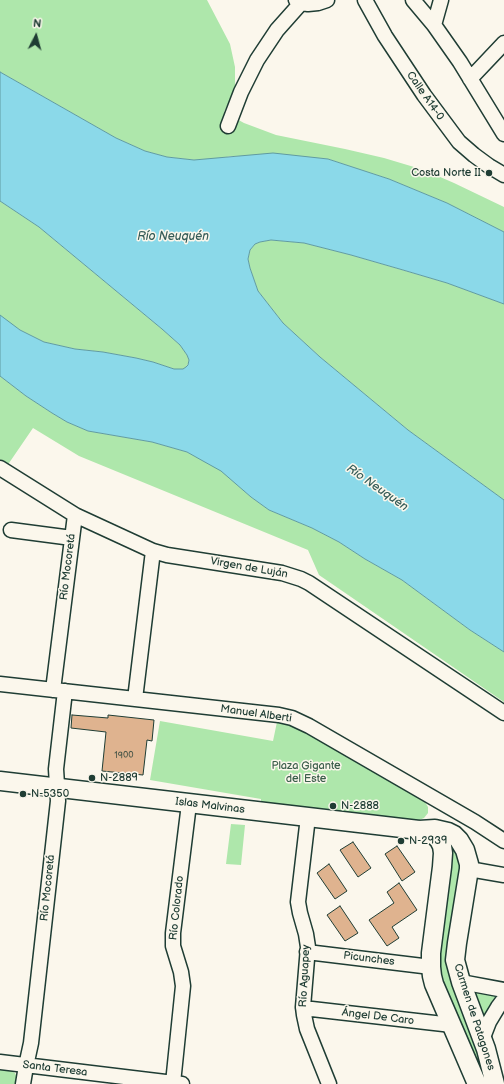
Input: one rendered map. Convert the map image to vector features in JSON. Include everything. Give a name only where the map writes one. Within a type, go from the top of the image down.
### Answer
[{"type":"main road","name":"Islas Malvinas","points":[[0,781],[419,830]]},
{"type":"main road","name":"Carmen de Patagones","points":[[419,830],[435,829],[454,835],[459,840],[468,857],[469,869],[455,952],[455,960],[461,982],[489,1059],[495,1084]]},
{"type":"main road","name":"Carmen de Patagones","points":[[419,830],[435,836],[439,840],[443,852],[431,953],[431,967],[434,984],[477,1084]]},
{"type":"street","points":[[228,126],[241,92],[257,60],[298,1],[308,4],[327,0]]},
{"type":"street","name":"Calle A14-0","points":[[365,0],[385,36],[424,95],[459,142],[489,166],[504,174]]},
{"type":"street","points":[[413,0],[434,25],[460,62],[504,134]]},
{"type":"street","points":[[434,25],[441,0]]},
{"type":"street","points":[[470,79],[504,43]]},
{"type":"street","name":"Virgen de Luján","points":[[0,468],[75,515],[153,551],[282,573],[301,579],[504,713]]},
{"type":"street","name":"Río Mocoretá","points":[[23,1084],[33,1027],[58,802],[57,765],[59,690],[75,515]]},
{"type":"street","points":[[11,530],[72,538]]},
{"type":"street","points":[[135,699],[153,551]]},
{"type":"street","name":"Manuel Alberti","points":[[0,684],[279,715],[292,718],[301,721],[504,840]]},
{"type":"street","name":"Río Colorado","points":[[178,1084],[183,986],[181,972],[173,946],[173,933],[189,804]]},
{"type":"street","name":"Río Aguapey","points":[[308,817],[298,902],[307,940],[308,952],[303,1008],[307,1028],[329,1084]]},
{"type":"street","points":[[469,869],[504,875]]},
{"type":"street","name":"Picunches","points":[[308,952],[431,967]]},
{"type":"street","points":[[461,982],[504,990]]},
{"type":"street","points":[[482,1040],[489,1022],[504,999]]},
{"type":"street","name":"Ángel De Caro","points":[[303,1008],[452,1025]]},
{"type":"street","name":"Santa Teresa","points":[[0,1062],[178,1084]]},
{"type":"green space","points":[[0,0],[207,0],[230,44],[235,67],[235,89],[224,112],[244,123],[276,135],[384,158],[424,170],[504,207],[504,232],[447,203],[389,179],[328,159],[232,156],[216,159],[194,160],[167,157],[145,151],[116,138],[0,72]]},
{"type":"green space","points":[[0,201],[39,227],[180,345],[189,360],[186,367],[183,370],[174,369],[136,358],[75,349],[44,342],[20,330],[1,317]]},
{"type":"green space","points":[[271,240],[304,243],[351,255],[447,283],[504,304],[504,500],[408,430],[320,357],[283,323],[258,291],[248,259],[250,250],[255,244]]},
{"type":"green space","points":[[0,376],[26,396],[52,413],[67,422],[88,431],[152,442],[187,452],[221,470],[251,497],[269,510],[312,528],[339,542],[402,580],[470,630],[504,652],[504,702],[319,575],[308,550],[79,456],[33,428],[7,466],[0,461]]},
{"type":"green space","name":"Plaza Gigante del Este","points":[[160,721],[273,741],[277,722],[294,724],[425,802],[428,807],[428,813],[424,818],[417,821],[261,803],[261,799],[150,780]]},
{"type":"green space","points":[[231,824],[245,825],[241,865],[226,864]]},
{"type":"green space","points":[[451,841],[462,856],[450,955],[485,1062],[485,1084],[437,978]]},
{"type":"green space","points":[[474,992],[497,996],[488,1016],[483,1018]]},
{"type":"green space","points":[[0,1069],[15,1073],[17,1078],[16,1084],[0,1084]]},
{"type":"water","name":"Río Neuquén","points":[[0,72],[116,138],[145,151],[167,157],[194,160],[273,153],[328,159],[389,179],[447,203],[504,232],[504,304],[447,283],[304,243],[271,240],[260,242],[255,244],[250,250],[248,259],[258,291],[283,323],[320,357],[408,430],[504,500],[504,652],[470,630],[402,580],[339,542],[312,528],[269,510],[251,497],[221,471],[187,452],[152,442],[88,431],[67,422],[52,413],[26,396],[0,376],[0,315],[20,330],[44,342],[75,349],[136,358],[174,369],[183,369],[188,365],[189,360],[180,345],[162,329],[39,227],[0,201]]},
{"type":"building","points":[[72,715],[108,718],[108,715],[154,720],[152,741],[147,740],[143,775],[102,771],[106,732],[71,728]]},
{"type":"building","points":[[353,842],[371,868],[358,877],[340,850]]},
{"type":"building","points":[[397,846],[415,872],[402,881],[385,854]]},
{"type":"building","points":[[329,864],[347,891],[335,899],[317,873]]},
{"type":"building","points":[[399,883],[417,910],[392,927],[399,938],[387,946],[369,920],[394,903],[387,892]]},
{"type":"building","points":[[340,906],[358,933],[345,941],[327,915]]},
{"type":"place","name":"Costa Norte II","points":[[489,173]]},
{"type":"place","name":"N-2889","points":[[92,778]]},
{"type":"place","name":"N-5350","points":[[23,794]]},
{"type":"place","name":"N-2888","points":[[333,806]]},
{"type":"place","name":"N-2939","points":[[401,841]]}]
